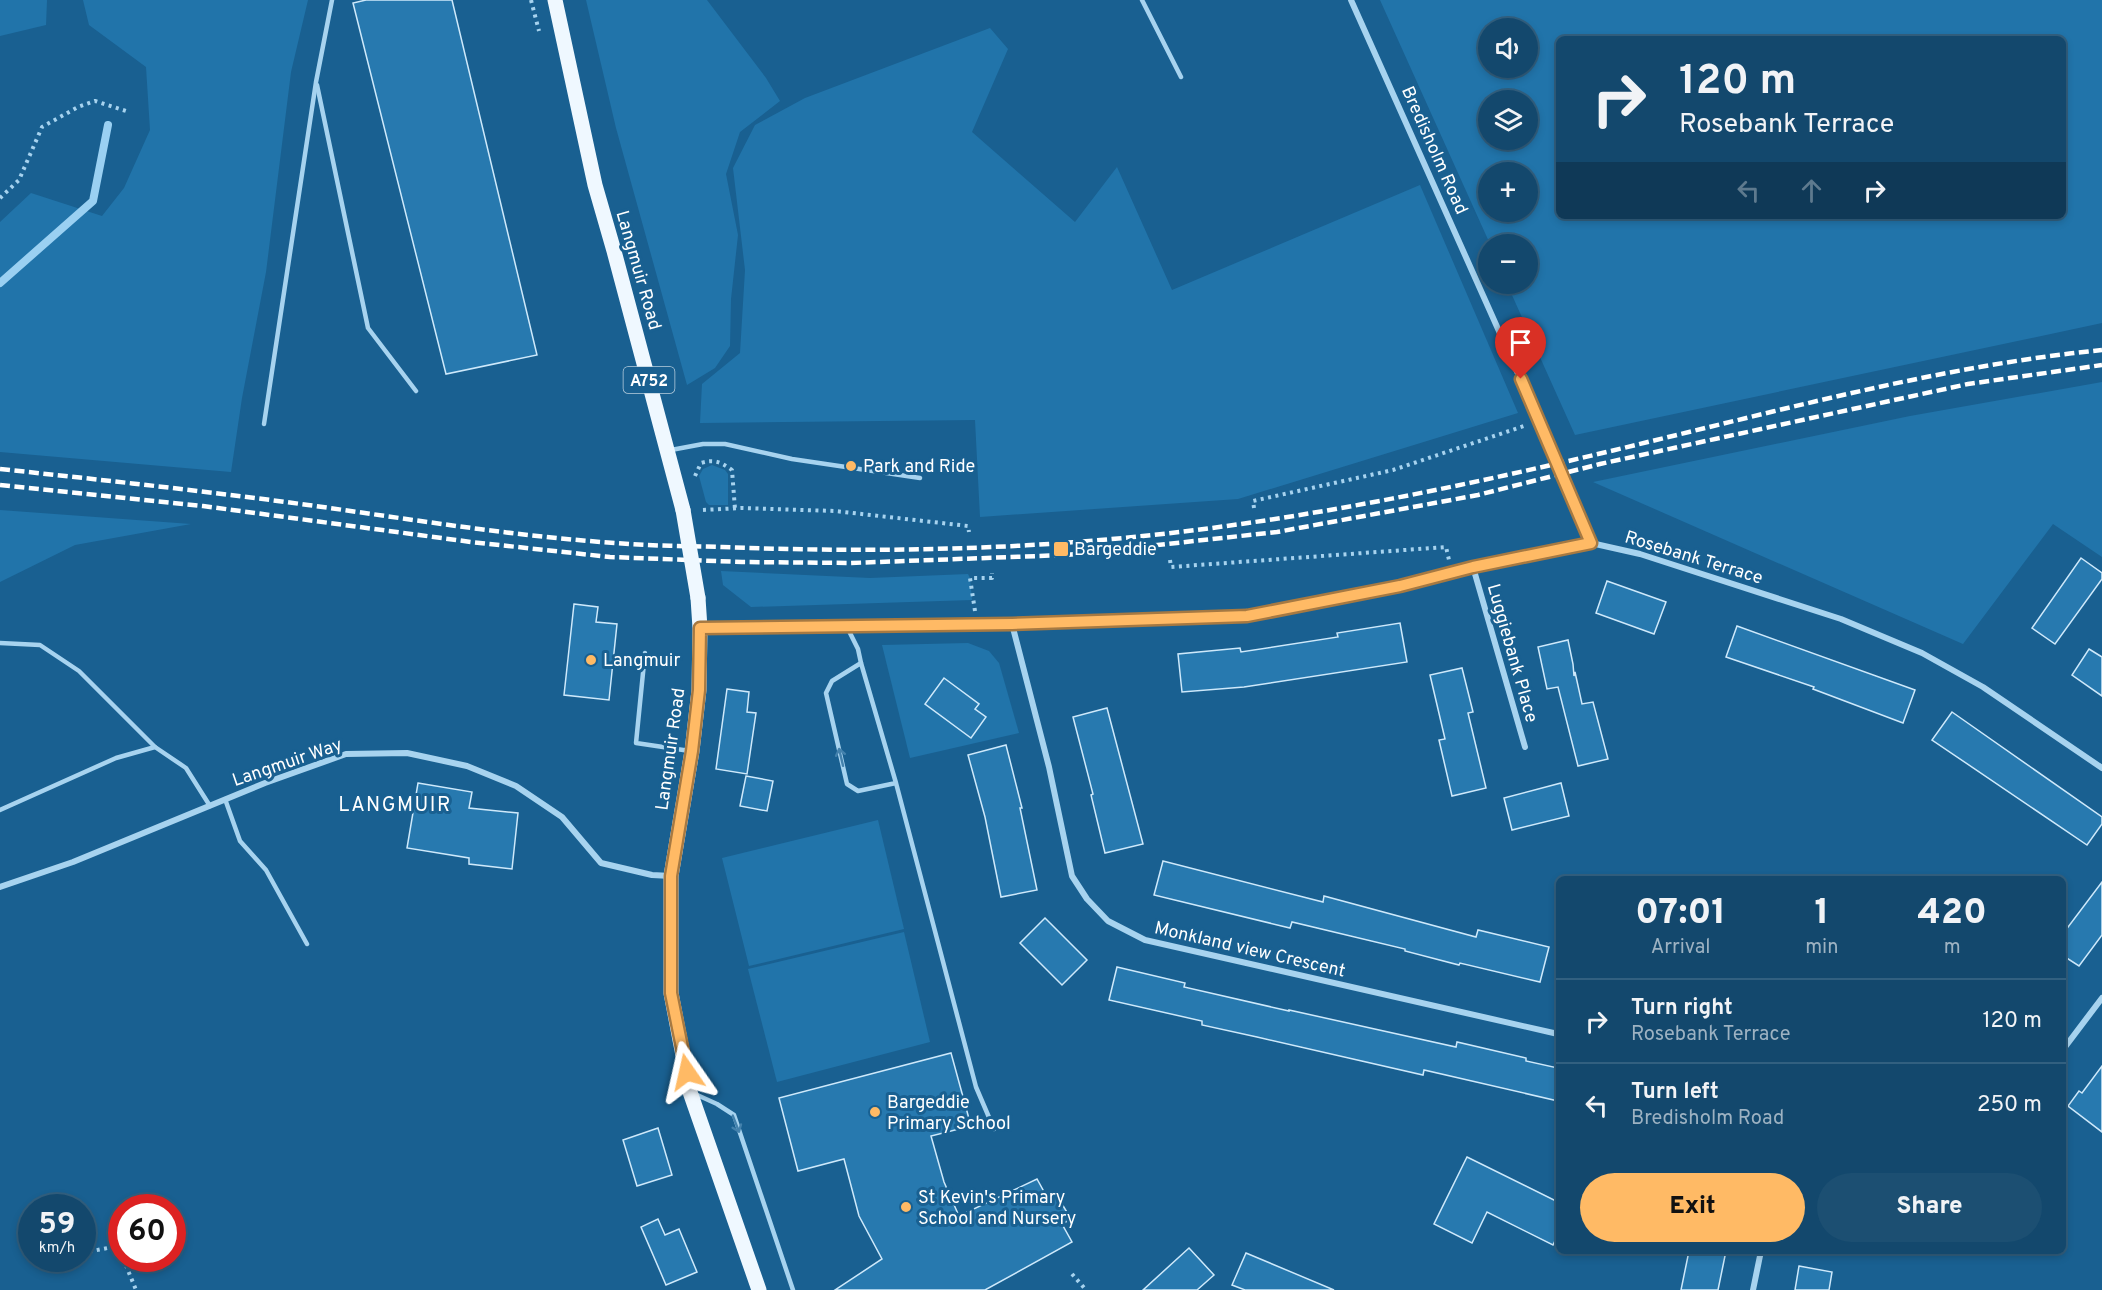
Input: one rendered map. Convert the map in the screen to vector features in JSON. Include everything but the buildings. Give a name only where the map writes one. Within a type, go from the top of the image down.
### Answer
[{"type":"main road","name":"Langmuir Road","points":[[555,0],[595,185],[683,510],[698,597],[699,690],[692,751],[671,876],[671,993],[690,1092],[759,1290]]},
{"type":"street","name":"Bredisholm Road","points":[[1351,0],[1549,443],[1591,543]]},
{"type":"street","name":"Rosebank Terrace","points":[[700,628],[1012,624],[1247,616],[1400,586],[1473,567],[1591,543],[1640,554],[1830,616],[1922,653],[1983,687],[2102,768]]},
{"type":"street","name":"Luggiebank Place","points":[[1473,567],[1526,747]]},
{"type":"street","name":"Monkland view Crescent","points":[[1012,624],[1049,767],[1072,876],[1087,899],[1108,921],[1145,940],[1556,1034]]},
{"type":"street","name":"Langmuir Way","points":[[0,887],[73,862],[346,754],[407,753],[467,766],[516,786],[562,817],[601,863],[652,875],[671,876]]},
{"type":"street","points":[[2066,1046],[2102,998]]},
{"type":"street","points":[[1754,1290],[1760,1254]]},
{"type":"lane","points":[[264,424],[316,82],[332,0]]},
{"type":"lane","points":[[1142,0],[1181,77]]},
{"type":"lane","points":[[316,82],[368,328],[416,391]]},
{"type":"lane","points":[[668,451],[703,444],[725,444],[792,459],[920,478]]},
{"type":"lane","points":[[847,627],[858,649],[896,783],[976,1087],[994,1129]]},
{"type":"lane","points":[[0,643],[40,645],[80,671],[155,747],[186,768],[210,806]]},
{"type":"lane","points":[[645,654],[636,743],[692,751]]},
{"type":"lane","points":[[861,663],[832,681],[826,693],[847,784],[858,791],[896,783]]},
{"type":"lane","points":[[0,810],[116,758],[155,747]]},
{"type":"lane","points":[[225,800],[240,841],[266,870],[307,944]]},
{"type":"lane","points":[[690,1092],[717,1104],[734,1115],[793,1290]]},
{"type":"path","points":[[0,198],[20,180],[42,127],[78,107],[95,101],[126,111]]},
{"type":"path","points":[[1254,508],[1252,501],[1393,470],[1539,421]]},
{"type":"path","points":[[696,485],[695,474],[702,464],[710,461],[725,465],[732,470],[735,509]]},
{"type":"path","points":[[700,501],[702,510]]},
{"type":"path","points":[[708,510],[835,511],[968,526],[969,532]]},
{"type":"path","points":[[1170,560],[1171,567],[1446,547],[1452,573]]},
{"type":"path","points":[[972,600],[970,578],[992,578],[992,573]]},
{"type":"path","points":[[128,1272],[136,1290]]},
{"type":"path","points":[[1072,1274],[1086,1290]]},
{"type":"shaded area","points":[[0,0],[47,0],[46,25],[0,36]]},
{"type":"shaded area","points":[[83,0],[308,0],[291,72],[266,272],[242,398],[231,472],[0,452],[0,222],[31,193],[102,216],[124,188],[150,130],[146,67],[89,25]]},
{"type":"shaded area","points":[[586,0],[707,0],[766,78],[780,101],[740,132],[726,174],[738,235],[731,299],[730,346],[715,368],[687,385],[616,128]]},
{"type":"shaded area","points":[[1380,0],[2102,0],[2102,323],[1575,435],[1512,294],[1538,294],[1538,234],[1485,234],[1480,222],[1538,222],[1538,162],[1478,162],[1478,217]]},
{"type":"shaded area","points":[[990,28],[1008,49],[972,132],[1075,222],[1117,167],[1172,290],[1420,185],[1518,413],[1238,499],[980,517],[975,420],[700,423],[702,384],[740,353],[745,270],[733,168],[755,125],[805,98]]},
{"type":"shaded area","points":[[2102,382],[2102,557],[2053,524],[1963,644],[1593,482],[1910,416]]},
{"type":"shaded area","points":[[712,465],[725,470],[728,474],[728,505],[709,505],[706,502],[699,476],[703,469]]},
{"type":"shaded area","points":[[0,510],[191,524],[75,545],[0,582]]},
{"type":"shaded area","points":[[721,571],[870,578],[968,574],[972,600],[751,607],[723,585]]},
{"type":"shaded area","points":[[968,643],[989,651],[999,663],[1019,733],[910,758],[882,645]]},
{"type":"shaded area","points":[[878,820],[904,929],[749,966],[722,858]]},
{"type":"shaded area","points":[[904,932],[930,1042],[777,1082],[748,969]]},
{"type":"waterway","points":[[0,283],[93,201],[108,125]]},
{"type":"railway","points":[[0,469],[231,495],[499,532],[615,543],[837,550],[1066,543],[1180,532],[1358,505],[1535,469],[1820,400],[1932,376],[1989,365],[2102,350]]},
{"type":"railway","points":[[0,485],[203,506],[471,542],[610,557],[851,563],[1066,555],[1277,532],[1478,495],[1600,464],[1968,384],[2102,365]]},
{"type":"place","name":"Park and Ride","points":[[851,466]]},
{"type":"place","name":"Bargeddie","points":[[1061,549]]},
{"type":"place","name":"Langmuir","points":[[591,660]]},
{"type":"place","name":"Bargeddie Primary School","points":[[875,1112]]},
{"type":"place","name":"St Kevin's Primary School and Nursery","points":[[906,1207]]},
{"type":"district","name":"LANGMUIR","points":[[395,804]]},
{"type":"route","points":[[687,1072],[671,993],[671,876],[692,751],[699,690],[700,628],[1012,624],[1247,616],[1400,586],[1473,567],[1591,543],[1521,379]]}]
